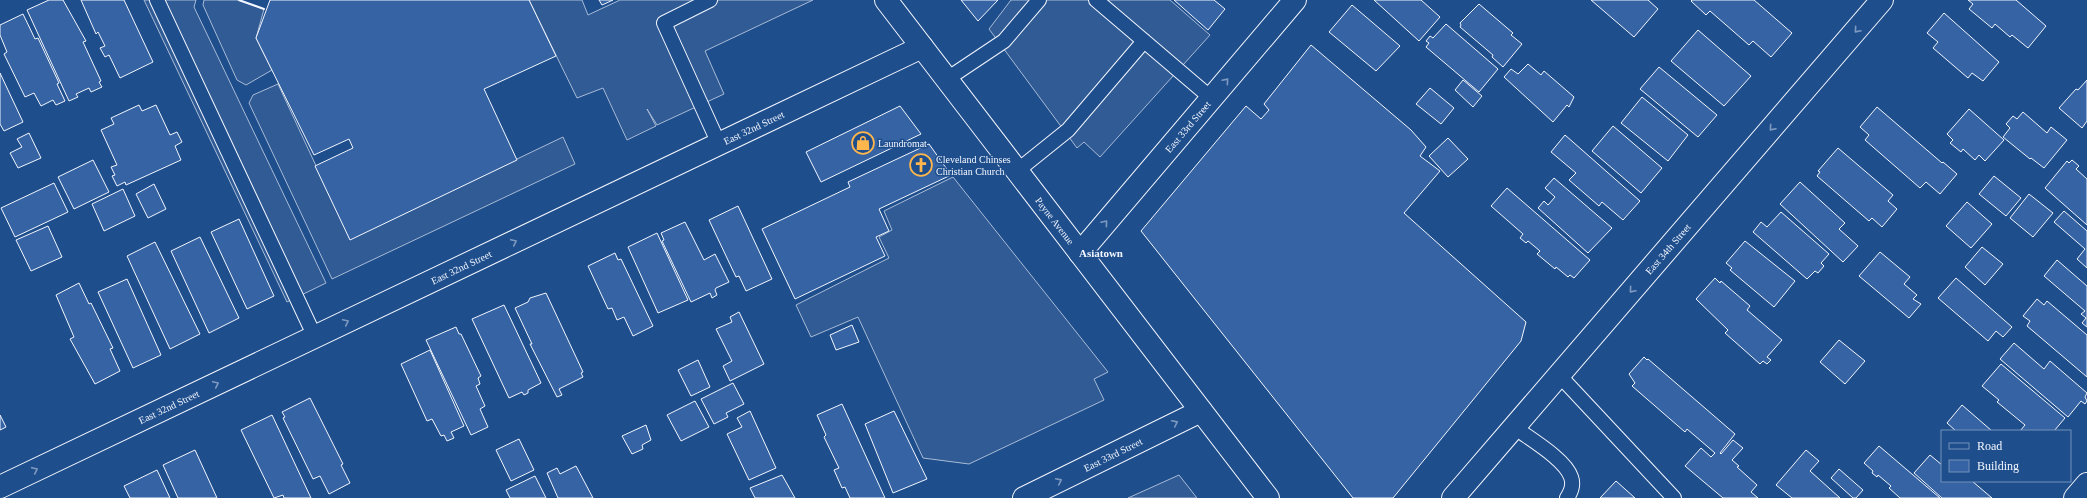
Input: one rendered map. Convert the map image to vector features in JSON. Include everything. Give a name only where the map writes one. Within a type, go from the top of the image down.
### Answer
[{"type":"street","name":"Payne Avenue","points":[[886,0],[1268,498]]},
{"type":"street","name":"East 33rd Street","points":[[1080,253],[1294,0]]},
{"type":"street","name":"East 34th Street","points":[[1453,498],[1882,0]]},
{"type":"street","name":"East 32nd Street","points":[[0,487],[922,48]]},
{"type":"street","name":"East 33rd Street","points":[[1024,498],[1201,411]]},
{"type":"street","points":[[2075,498],[2087,484]]},
{"type":"lane","points":[[157,0],[315,337]]},
{"type":"lane","points":[[710,0],[664,22],[719,144]]},
{"type":"lane","points":[[947,79],[1004,41],[1039,0]]},
{"type":"lane","points":[[1096,0],[1211,98]]},
{"type":"lane","points":[[1017,171],[1068,130],[1144,41]]},
{"type":"lane","points":[[1556,379],[1674,498]]},
{"type":"lane","points":[[1514,427],[1561,464],[1571,477],[1572,491],[1567,498]]},
{"type":"shaded area","points":[[144,0],[196,0],[194,7],[326,283],[287,302]]},
{"type":"shaded area","points":[[204,0],[237,0],[264,9],[256,38],[272,70],[246,85],[237,80],[203,5]]},
{"type":"shaded area","points":[[529,0],[582,0],[588,15],[620,0],[813,0],[705,51],[724,94],[657,125],[647,109],[656,126],[627,140],[603,88],[577,98]]},
{"type":"shaded area","points":[[1011,0],[1170,0],[1210,35],[1100,157],[1084,142],[1077,148],[989,29]]},
{"type":"shaded area","points":[[278,84],[350,239],[563,137],[575,164],[332,279],[249,103],[253,95]]},
{"type":"shaded area","points":[[953,177],[1108,372],[1094,379],[1104,400],[969,464],[923,458],[858,317],[811,337],[796,305],[889,258],[879,237],[892,230],[884,211]]},
{"type":"shaded area","points":[[1179,475],[1197,498],[1128,498]]},
{"type":"building","points":[[49,0],[63,0],[86,41],[83,42],[101,81],[99,82],[102,87],[91,92],[89,88],[76,94],[78,97],[69,101],[27,10]]},
{"type":"building","points":[[81,0],[124,0],[153,62],[120,78],[109,55],[105,57],[100,48],[105,46],[98,32],[96,34]]},
{"type":"building","points":[[270,0],[529,0],[556,56],[484,89],[517,160],[350,240],[315,166],[353,148],[349,139],[314,155],[256,38]]},
{"type":"building","points":[[599,0],[613,0],[602,5]]},
{"type":"building","points":[[961,0],[998,0],[978,21]]},
{"type":"building","points":[[1174,0],[1214,0],[1225,9],[1208,30]]},
{"type":"building","points":[[1374,0],[1421,0],[1440,17],[1419,41]]},
{"type":"building","points":[[1591,0],[1648,0],[1658,9],[1634,37]]},
{"type":"building","points":[[1754,0],[1792,33],[1771,57],[1753,41],[1749,45],[1710,11],[1706,15],[1691,1]]},
{"type":"building","points":[[1968,0],[2016,0],[2046,26],[2028,48],[2012,35],[2010,37],[1995,24],[1992,28],[1969,9],[1973,4]]},
{"type":"building","points":[[1479,4],[1513,33],[1511,35],[1522,44],[1503,67],[1492,57],[1493,55],[1460,27],[1460,23]]},
{"type":"building","points":[[1352,5],[1400,46],[1376,71],[1329,32]]},
{"type":"building","points":[[1944,13],[1999,62],[1983,81],[1972,73],[1968,78],[1933,48],[1938,42],[1927,33]]},
{"type":"building","points":[[23,14],[35,39],[38,38],[59,83],[57,84],[65,101],[56,105],[53,100],[41,106],[34,93],[25,97],[4,54],[7,52],[0,35],[0,25]]},
{"type":"building","points":[[1446,24],[1498,69],[1479,92],[1426,47],[1429,43],[1426,41],[1430,36],[1433,38]]},
{"type":"building","points":[[1698,30],[1751,76],[1724,106],[1671,61]]},
{"type":"building","points":[[1311,45],[1411,130],[1426,147],[1420,156],[1440,171],[1404,213],[1526,322],[1521,341],[1393,498],[1353,498],[1141,231],[1246,106],[1261,119],[1269,110],[1264,104]]},
{"type":"building","points":[[1528,64],[1541,75],[1544,71],[1574,97],[1569,107],[1567,105],[1553,122],[1504,77],[1511,69],[1518,74]]},
{"type":"building","points":[[1659,67],[1717,115],[1698,137],[1640,89]]},
{"type":"building","points":[[0,73],[23,122],[4,131],[0,124]]},
{"type":"building","points":[[1463,80],[1482,96],[1473,107],[1455,90]]},
{"type":"building","points":[[2087,80],[2087,121],[2082,128],[2059,108],[2076,89],[2078,90]]},
{"type":"building","points":[[1430,88],[1454,108],[1441,124],[1416,104]]},
{"type":"building","points":[[1642,97],[1688,135],[1668,161],[1621,123]]},
{"type":"building","points":[[139,105],[142,111],[156,105],[170,135],[177,132],[182,142],[175,146],[181,160],[126,185],[125,182],[117,186],[112,176],[115,175],[111,167],[117,165],[101,130],[114,124],[111,118]]},
{"type":"building","name":"Laundromat","points":[[900,106],[921,134],[821,182],[806,152]]},
{"type":"building","points":[[1877,107],[1957,174],[1940,194],[1926,182],[1920,188],[1865,140],[1869,135],[1860,127]]},
{"type":"building","points":[[1969,109],[2004,140],[1985,161],[1979,155],[1975,160],[1963,149],[1961,152],[1950,143],[1953,140],[1947,134]]},
{"type":"building","points":[[2023,112],[2047,133],[2051,127],[2067,140],[2044,168],[2031,158],[2030,159],[2003,137],[2010,128],[2006,124],[2013,116],[2017,119]]},
{"type":"building","points":[[1613,126],[1662,168],[1641,193],[1592,151]]},
{"type":"building","points":[[29,133],[41,158],[18,168],[10,153],[22,147],[17,139]]},
{"type":"building","points":[[1565,135],[1640,201],[1623,220],[1602,202],[1599,206],[1569,180],[1576,173],[1551,152]]},
{"type":"building","points":[[1448,138],[1468,159],[1448,177],[1429,156]]},
{"type":"building","points":[[929,144],[951,175],[879,209],[889,231],[876,237],[885,256],[795,299],[762,229],[850,187],[848,182]]},
{"type":"building","points":[[1838,148],[1893,195],[1888,201],[1897,209],[1882,227],[1872,218],[1869,221],[1817,176],[1820,172],[1818,171]]},
{"type":"building","points":[[93,160],[109,192],[74,209],[58,177]]},
{"type":"building","points":[[2072,160],[2079,166],[2076,169],[2087,179],[2087,225],[2045,188],[2067,161],[2069,163]]},
{"type":"building","points":[[1994,176],[2021,198],[2006,216],[1979,194]]},
{"type":"building","points":[[1554,178],[1612,228],[1588,253],[1538,208],[1544,201],[1548,205],[1555,197],[1545,188]]},
{"type":"building","points":[[1800,182],[1845,223],[1839,229],[1858,246],[1843,262],[1780,204]]},
{"type":"building","points":[[54,183],[68,212],[15,237],[1,208]]},
{"type":"building","points":[[154,184],[166,209],[148,218],[136,194]]},
{"type":"building","points":[[1507,188],[1590,260],[1574,278],[1570,275],[1568,277],[1556,267],[1555,269],[1537,254],[1540,251],[1528,241],[1526,243],[1520,238],[1523,234],[1491,206]]},
{"type":"building","points":[[123,189],[135,216],[104,231],[92,204]]},
{"type":"building","points":[[2029,194],[2053,213],[2033,237],[2010,218]]},
{"type":"building","points":[[1967,202],[1992,224],[1971,248],[1946,226]]},
{"type":"building","points":[[738,206],[772,279],[746,291],[739,276],[736,277],[709,220]]},
{"type":"building","points":[[2064,211],[2087,231],[2087,268],[2077,259],[2085,249],[2054,222]]},
{"type":"building","points":[[1781,212],[1829,254],[1821,263],[1824,266],[1818,273],[1815,271],[1807,279],[1753,232],[1761,222],[1767,227]]},
{"type":"building","points":[[239,219],[274,296],[247,309],[211,232]]},
{"type":"building","points":[[685,222],[704,260],[715,254],[729,282],[716,288],[715,290],[717,295],[712,298],[710,293],[691,302],[662,241],[664,240],[661,233]]},
{"type":"building","points":[[48,226],[62,257],[31,271],[16,240]]},
{"type":"building","points":[[657,233],[688,300],[658,313],[628,247]]},
{"type":"building","points":[[200,237],[239,318],[209,333],[171,251]]},
{"type":"building","points":[[1745,241],[1795,281],[1774,307],[1730,270],[1732,268],[1726,263]]},
{"type":"building","points":[[155,242],[200,334],[170,349],[127,256]]},
{"type":"building","points":[[1982,247],[2003,264],[1985,285],[1965,267]]},
{"type":"building","points":[[1880,252],[1910,277],[1904,284],[1917,295],[1913,299],[1921,304],[1909,318],[1859,276]]},
{"type":"building","points":[[615,253],[618,260],[621,259],[653,326],[633,336],[624,317],[617,320],[612,308],[608,309],[588,266]]},
{"type":"building","points":[[2057,260],[2087,286],[2087,327],[2082,323],[2086,318],[2081,314],[2085,311],[2044,276]]},
{"type":"building","points":[[1715,278],[1720,283],[1721,281],[1750,306],[1747,310],[1782,340],[1767,357],[1771,360],[1767,364],[1763,361],[1760,364],[1725,333],[1728,330],[1696,299]]},
{"type":"building","points":[[1956,278],[2012,327],[2003,337],[1996,331],[1988,341],[1938,298]]},
{"type":"building","points":[[127,279],[161,355],[133,368],[98,292]]},
{"type":"building","points":[[79,283],[89,304],[91,303],[113,348],[110,349],[120,371],[95,384],[70,339],[74,337],[56,295]]},
{"type":"building","points":[[546,293],[583,372],[581,373],[583,377],[559,389],[562,395],[557,397],[530,344],[532,344],[515,308],[528,302],[530,298]]},
{"type":"building","points":[[2037,299],[2044,305],[2047,301],[2087,335],[2087,377],[2027,326],[2030,321],[2023,316]]},
{"type":"building","points":[[504,305],[541,383],[528,390],[528,393],[524,395],[522,392],[509,398],[472,319]]},
{"type":"building","points":[[739,312],[764,364],[730,381],[723,366],[732,361],[716,329],[732,322],[730,317]]},
{"type":"building","points":[[852,325],[859,342],[836,350],[830,335]]},
{"type":"building","points":[[456,327],[459,334],[461,334],[481,376],[478,378],[480,384],[476,386],[485,406],[480,409],[488,427],[471,435],[426,340]]},
{"type":"building","points":[[1839,340],[1865,361],[1845,384],[1820,362]]},
{"type":"building","points":[[2014,343],[2044,369],[2050,361],[2087,393],[2085,397],[2087,401],[2085,404],[2081,401],[2068,417],[2000,359]]},
{"type":"building","points":[[430,350],[464,426],[451,432],[454,438],[447,441],[444,435],[441,436],[432,419],[427,421],[401,364]]},
{"type":"building","points":[[1644,357],[1735,434],[1720,453],[1721,454],[1733,440],[1743,448],[1732,460],[1739,466],[1737,467],[1757,485],[1751,492],[1758,498],[1723,498],[1685,466],[1701,448],[1711,457],[1715,453],[1687,429],[1685,432],[1632,386],[1635,383],[1629,374]]},
{"type":"building","points":[[698,360],[710,387],[691,396],[678,370]]},
{"type":"building","points":[[2001,364],[2065,418],[2055,430],[2021,430],[2025,425],[1997,402],[1999,400],[1982,386]]},
{"type":"building","points":[[733,383],[744,404],[726,413],[728,417],[714,424],[701,399]]},
{"type":"building","points":[[310,398],[343,464],[341,465],[350,483],[329,494],[320,476],[313,479],[283,418],[285,417],[282,412]]},
{"type":"building","points":[[695,401],[709,427],[681,441],[667,415]]},
{"type":"building","points":[[842,404],[885,498],[850,498],[845,487],[842,488],[834,470],[839,468],[824,437],[826,435],[817,415]]},
{"type":"building","points":[[1962,405],[1991,430],[1955,430],[1947,423]]},
{"type":"building","points":[[750,411],[776,468],[749,480],[727,434],[742,427],[737,418]]},
{"type":"building","points":[[894,411],[927,479],[893,493],[865,424]]},
{"type":"building","points":[[0,415],[6,427],[0,430]]},
{"type":"building","points":[[272,415],[311,498],[284,498],[283,495],[274,498],[241,430]]},
{"type":"building","points":[[646,425],[651,440],[642,445],[643,449],[632,454],[622,436]]},
{"type":"building","points":[[519,439],[534,470],[511,481],[496,450]]},
{"type":"building","points":[[1879,446],[1940,498],[1900,498],[1889,488],[1891,486],[1878,475],[1877,477],[1872,473],[1873,471],[1864,463]]},
{"type":"building","points":[[195,450],[217,498],[178,498],[163,465]]},
{"type":"building","points":[[1806,450],[1819,461],[1810,471],[1840,498],[1792,498],[1776,485]]},
{"type":"building","points":[[1930,455],[1941,464],[1941,482],[1973,482],[1992,498],[1942,498],[1914,473]]},
{"type":"building","points":[[576,466],[593,498],[558,498],[547,473],[557,468],[560,474]]},
{"type":"building","points":[[1839,469],[1863,490],[1856,498],[1853,498],[1831,478]]},
{"type":"building","points":[[157,470],[170,498],[130,498],[124,486]]},
{"type":"building","points":[[782,475],[795,498],[755,498],[750,488]]},
{"type":"building","points":[[535,476],[546,498],[510,498],[506,490]]},
{"type":"building","points":[[1616,481],[1635,498],[1600,498]]},
{"type":"wall","points":[[239,0],[264,9]]},
{"type":"place","name":"Laundromat","points":[[863,143]]},
{"type":"place","name":"Cleveland Chinses Christian Church","points":[[921,165]]},
{"type":"district","name":"Asiatown","points":[[1101,253]]}]
